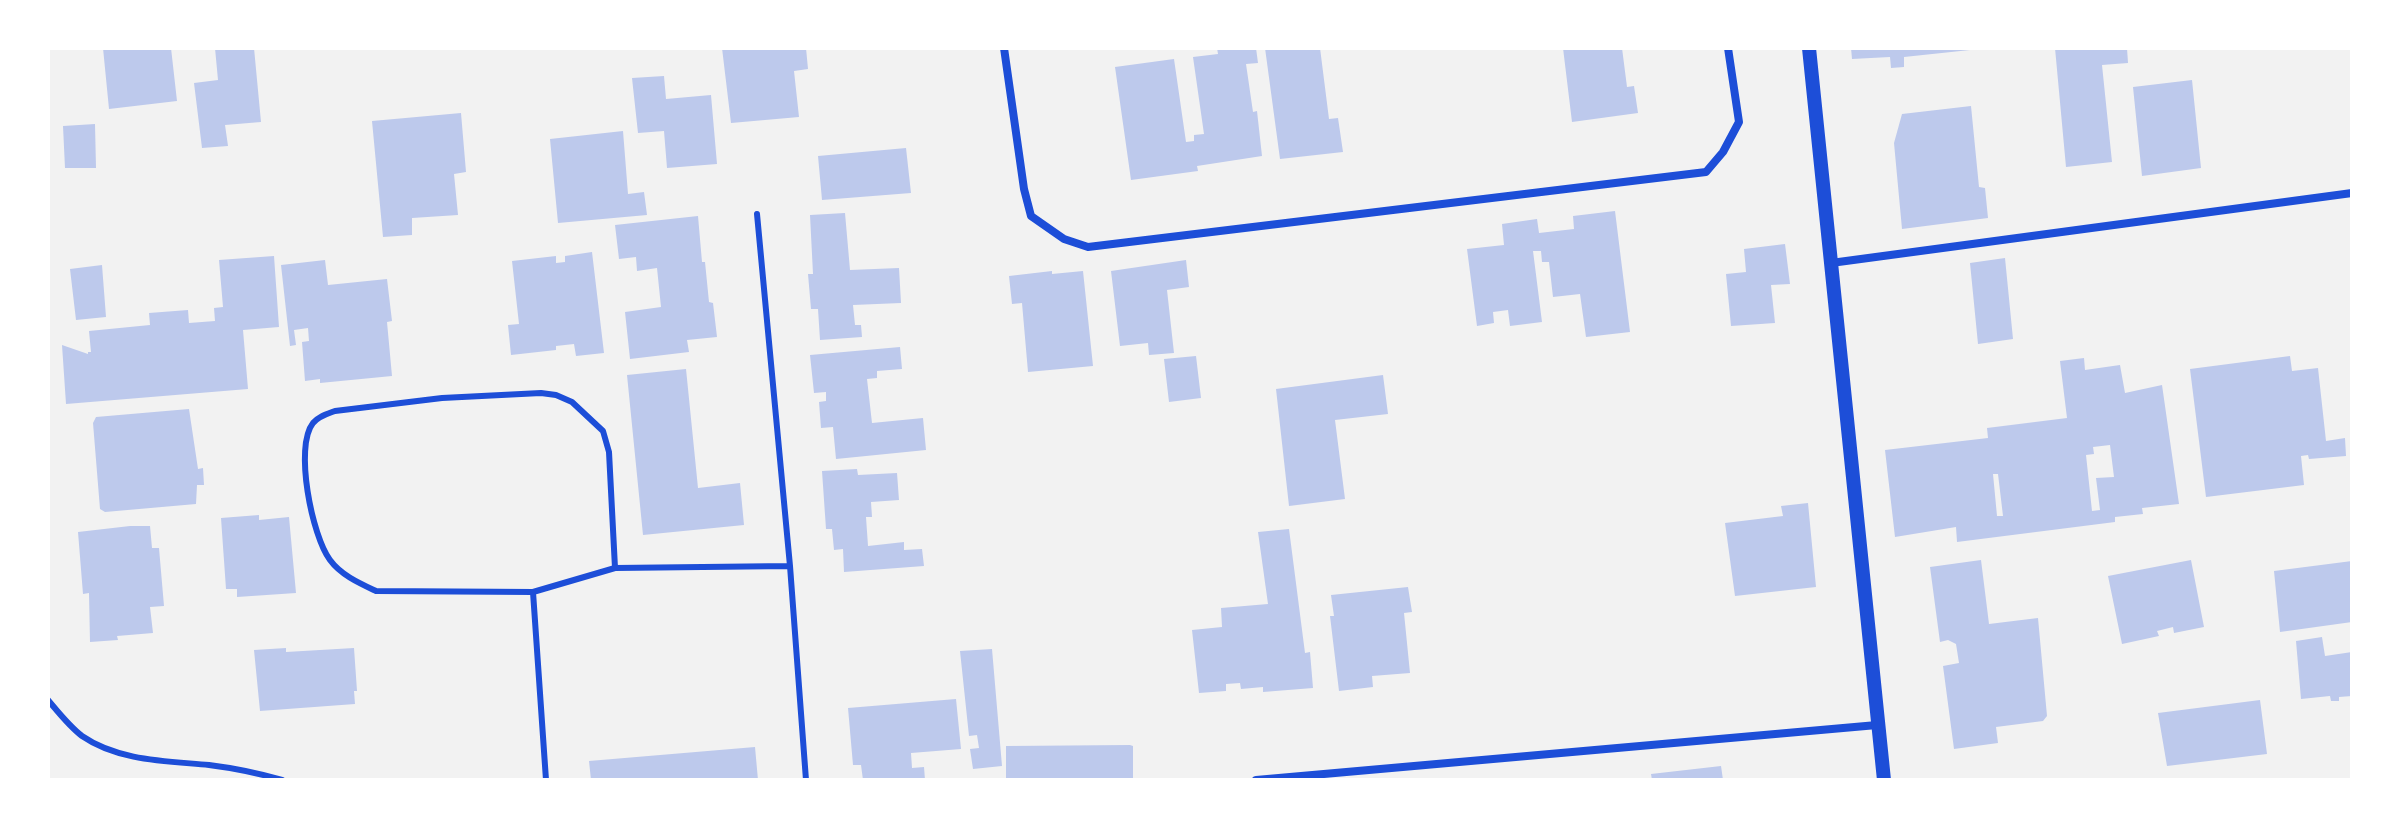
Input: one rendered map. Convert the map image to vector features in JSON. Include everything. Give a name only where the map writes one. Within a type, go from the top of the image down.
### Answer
[{"type":"street","points":[[1004,48],[1024,189],[1031,216],[1064,239],[1088,247],[1706,172],[1723,152],[1739,122],[1728,48]]},
{"type":"street","points":[[1809,48],[1884,780]]},
{"type":"street","points":[[1831,263],[2352,193]]},
{"type":"street","points":[[1256,780],[1877,725]]},
{"type":"lane","points":[[757,214],[790,566],[806,780]]},
{"type":"lane","points":[[615,568],[609,452],[603,431],[583,410],[556,395],[442,398],[335,411],[313,423],[307,436],[307,491],[316,535],[330,560],[352,580],[376,591],[533,592],[615,568],[790,566]]},
{"type":"lane","points":[[533,592],[546,780]]},
{"type":"lane","points":[[48,700],[84,738],[117,752],[282,780]]},
{"type":"building","points":[[103,48],[171,48],[177,101],[109,109]]},
{"type":"building","points":[[215,48],[254,48],[261,122],[225,125],[228,146],[202,148],[194,83],[218,80]]},
{"type":"building","points":[[722,48],[806,48],[808,69],[794,71],[799,117],[731,123]]},
{"type":"building","points":[[1217,48],[1256,48],[1258,63],[1246,64],[1253,112],[1257,111],[1262,156],[1197,166],[1198,171],[1131,180],[1115,67],[1174,59],[1186,142],[1194,141],[1194,135],[1204,134],[1193,57],[1218,54]]},
{"type":"building","points":[[1265,48],[1320,48],[1329,119],[1338,118],[1343,152],[1280,159]]},
{"type":"building","points":[[1563,48],[1622,48],[1627,87],[1634,86],[1638,113],[1572,122]]},
{"type":"building","points":[[1851,48],[1970,50],[1904,57],[1904,67],[1891,68],[1890,57],[1852,59]]},
{"type":"building","points":[[2055,48],[2127,48],[2128,63],[2102,65],[2112,162],[2066,167]]},
{"type":"building","points":[[664,76],[666,99],[711,95],[717,164],[667,168],[664,131],[638,133],[632,78]]},
{"type":"building","points":[[2192,80],[2201,168],[2142,176],[2133,87]]},
{"type":"building","points":[[1971,106],[1979,187],[1985,188],[1988,218],[1902,229],[1894,143],[1902,114]]},
{"type":"building","points":[[461,113],[466,172],[454,174],[458,215],[412,218],[412,235],[383,237],[372,121]]},
{"type":"building","points":[[95,124],[96,168],[65,168],[63,126]]},
{"type":"building","points":[[623,131],[628,194],[644,192],[647,215],[558,223],[550,139]]},
{"type":"building","points":[[906,148],[911,193],[822,200],[818,156]]},
{"type":"building","points":[[1615,211],[1630,332],[1586,337],[1580,294],[1553,297],[1549,262],[1542,262],[1541,251],[1533,251],[1542,322],[1510,326],[1508,310],[1493,312],[1494,323],[1477,326],[1467,249],[1504,245],[1502,224],[1537,219],[1539,233],[1574,229],[1573,216]]},
{"type":"building","points":[[845,213],[850,270],[899,268],[901,303],[853,305],[855,325],[861,325],[862,337],[820,340],[818,309],[811,309],[808,274],[813,274],[810,215]]},
{"type":"building","points":[[698,216],[702,262],[705,262],[717,337],[687,340],[689,352],[630,359],[625,312],[661,307],[657,268],[637,271],[636,257],[619,259],[615,225]]},
{"type":"building","points":[[1785,244],[1790,284],[1771,285],[1775,323],[1731,326],[1726,274],[1746,272],[1744,249]]},
{"type":"building","points":[[592,252],[604,353],[576,356],[574,344],[556,346],[556,350],[511,355],[508,325],[519,324],[512,261],[556,256],[556,263],[565,262],[565,256]]},
{"type":"building","points":[[274,256],[279,327],[243,330],[248,389],[66,404],[62,345],[88,354],[91,352],[89,331],[150,325],[149,313],[188,310],[189,323],[215,321],[214,308],[223,307],[219,260]]},
{"type":"building","points":[[2005,258],[2013,339],[1978,344],[1970,263]]},
{"type":"building","points":[[325,260],[328,285],[387,279],[392,321],[387,322],[392,376],[320,383],[320,379],[305,381],[302,342],[309,341],[308,328],[294,330],[296,345],[290,346],[281,265]]},
{"type":"building","points":[[1186,260],[1189,287],[1167,290],[1174,353],[1149,355],[1148,343],[1120,346],[1111,271]]},
{"type":"building","points":[[102,265],[106,317],[76,320],[70,269]]},
{"type":"building","points":[[1052,271],[1052,274],[1083,271],[1093,366],[1028,372],[1022,303],[1012,304],[1009,276]]},
{"type":"building","points":[[900,347],[902,369],[877,371],[877,378],[867,379],[872,423],[923,418],[926,450],[836,459],[833,427],[821,428],[819,402],[826,401],[826,392],[814,393],[810,355]]},
{"type":"building","points":[[1196,356],[1201,398],[1169,402],[1164,359]]},
{"type":"building","points":[[2290,356],[2292,371],[2318,368],[2326,441],[2345,438],[2346,456],[2309,459],[2308,455],[2301,456],[2304,485],[2206,497],[2190,369]]},
{"type":"building","points":[[2084,358],[2085,370],[2120,365],[2125,393],[2162,385],[2179,504],[2142,508],[2143,514],[2115,517],[2115,522],[1957,542],[1956,527],[1895,537],[1885,450],[1988,438],[1987,428],[2067,418],[2060,361]],"holes":[[[2110,445],[2114,477],[2096,478],[2100,510],[2092,511],[2086,455],[2094,454],[2093,447]],[[1993,474],[1998,474],[2003,516],[1997,516]]]},
{"type":"building","points":[[686,369],[698,488],[740,483],[744,525],[643,535],[627,375]]},
{"type":"building","points":[[1383,375],[1388,414],[1335,420],[1345,499],[1289,506],[1276,389]]},
{"type":"building","points":[[189,409],[198,469],[203,468],[204,485],[197,485],[196,504],[105,512],[100,509],[93,423],[96,417]]},
{"type":"building","points":[[857,469],[858,475],[897,473],[899,500],[871,502],[872,517],[866,517],[868,546],[904,542],[904,550],[922,549],[924,566],[844,572],[843,549],[834,550],[832,529],[826,529],[822,471]]},
{"type":"building","points":[[1808,503],[1816,587],[1735,596],[1725,523],[1783,516],[1781,506]]},
{"type":"building","points":[[259,515],[259,520],[289,517],[296,593],[237,597],[237,589],[226,589],[221,518]]},
{"type":"building","points":[[150,526],[152,548],[159,548],[164,606],[150,607],[153,633],[90,642],[89,593],[83,594],[78,532]]},
{"type":"building","points":[[1289,529],[1305,653],[1310,652],[1313,688],[1263,692],[1263,687],[1241,689],[1240,683],[1226,684],[1226,691],[1199,693],[1192,630],[1222,627],[1221,608],[1268,604],[1258,532]]},
{"type":"building","points":[[1981,560],[1989,624],[2038,618],[2047,716],[2043,721],[1996,727],[1998,743],[1954,749],[1943,666],[1959,663],[1956,644],[1948,640],[1940,642],[1930,567]]},
{"type":"building","points":[[2191,560],[2204,627],[2174,633],[2173,627],[2157,631],[2159,636],[2122,644],[2108,576]]},
{"type":"building","points":[[2352,561],[2352,622],[2280,632],[2274,571]]},
{"type":"building","points":[[1408,587],[1412,612],[1404,613],[1410,673],[1372,676],[1373,687],[1339,691],[1330,616],[1334,616],[1331,595]]},
{"type":"building","points":[[2322,637],[2325,656],[2352,652],[2352,696],[2339,697],[2339,701],[2331,701],[2330,696],[2301,699],[2296,641]]},
{"type":"building","points":[[286,648],[286,652],[354,648],[355,704],[260,711],[254,650]]},
{"type":"building","points":[[992,649],[1002,766],[973,769],[970,749],[979,748],[977,735],[969,736],[960,651]]},
{"type":"building","points":[[956,699],[961,749],[911,753],[912,768],[924,767],[925,780],[863,780],[861,765],[853,765],[848,708]]},
{"type":"building","points":[[2260,700],[2267,754],[2167,766],[2158,713]]},
{"type":"building","points":[[1006,746],[1133,746],[1133,780],[1006,780]]},
{"type":"building","points":[[755,747],[758,780],[591,780],[589,761]]},
{"type":"building","points":[[1721,766],[1723,780],[1652,780],[1651,774]]}]
